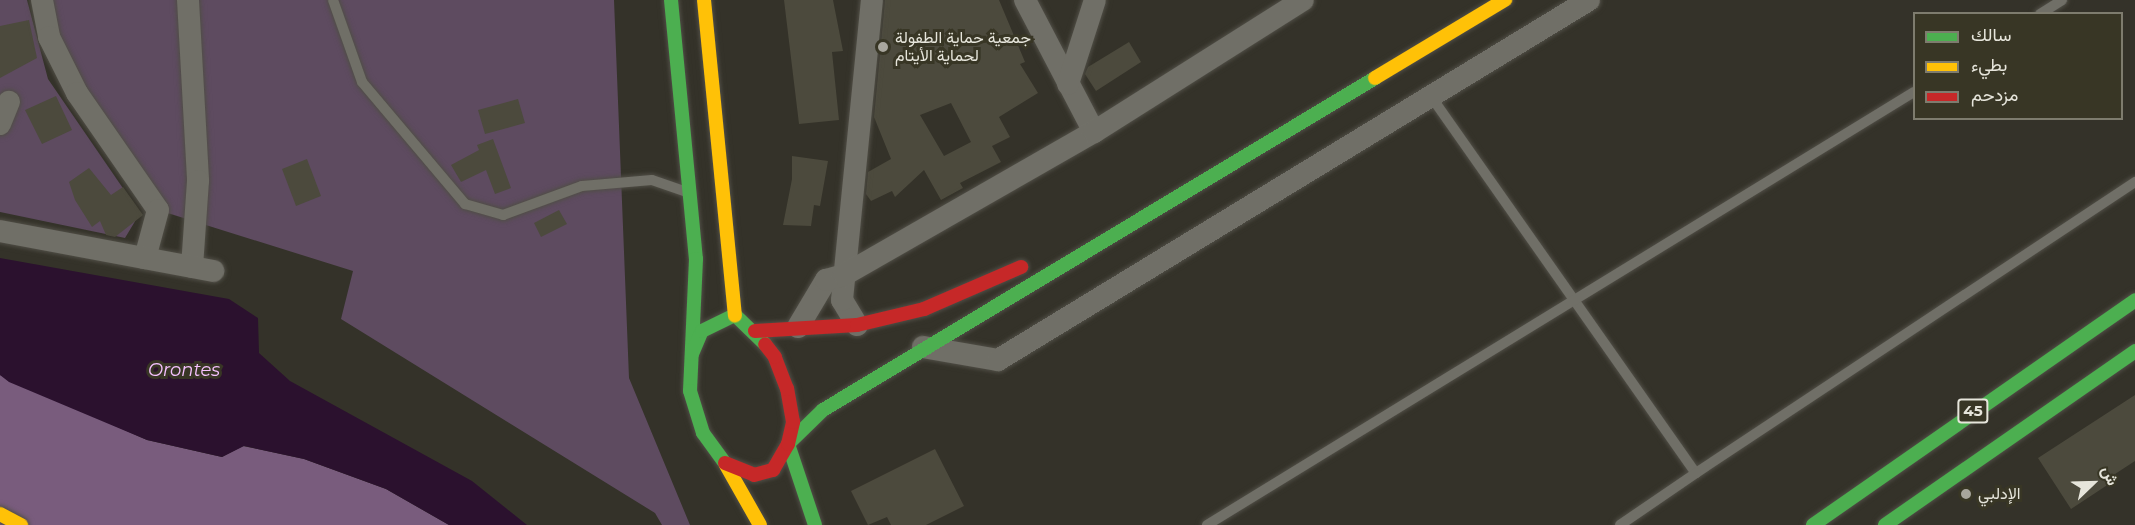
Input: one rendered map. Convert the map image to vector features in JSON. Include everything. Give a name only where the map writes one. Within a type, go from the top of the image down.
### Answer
[{"type":"main road","points":[[671,0],[696,259],[690,391],[703,433],[726,465],[760,525]]},
{"type":"main road","points":[[704,0],[735,315],[755,332],[775,357],[787,389],[793,422],[788,444],[815,525]]},
{"type":"main road","points":[[726,465],[754,475],[773,470],[788,444],[824,410],[923,347],[1505,0]]},
{"type":"main road","points":[[755,332],[798,327],[857,325],[924,309],[982,287],[1031,262]]},
{"type":"main road","name":"45","points":[[1814,525],[2080,335],[2135,300]]},
{"type":"main road","points":[[692,354],[702,331],[714,322],[735,315]]},
{"type":"main road","name":"45","points":[[1885,525],[2135,351]]},
{"type":"main road","points":[[0,514],[21,525]]},
{"type":"street","points":[[42,0],[50,36],[77,93],[158,210],[145,258]]},
{"type":"street","points":[[0,231],[202,269],[188,0]]},
{"type":"street","points":[[857,325],[842,300],[863,122],[872,0]]},
{"type":"street","points":[[1025,0],[1094,132]]},
{"type":"street","points":[[1068,84],[1095,0]]},
{"type":"street","points":[[798,327],[826,280],[844,275],[1094,132],[1303,0]]},
{"type":"street","points":[[923,347],[998,360],[1589,0]]},
{"type":"street","points":[[0,124],[9,102]]},
{"type":"lane","points":[[333,0],[362,82],[465,204],[503,215],[582,186],[652,180],[690,194]]},
{"type":"lane","points":[[2043,12],[2062,0]]},
{"type":"lane","points":[[1208,525],[1576,302],[1913,93]]},
{"type":"lane","points":[[1430,95],[1696,473]]},
{"type":"lane","points":[[1620,525],[2135,182]]},
{"type":"shaded area","points":[[0,0],[27,0],[48,79],[140,213],[125,238],[0,212]]},
{"type":"shaded area","points":[[42,0],[614,0],[629,378],[690,525],[662,525],[655,513],[341,319],[353,271],[158,210],[49,37]]},
{"type":"shaded area","points":[[0,375],[147,440],[222,457],[243,446],[304,459],[386,489],[449,525],[0,525]]},
{"type":"water","name":"Orontes","points":[[0,258],[229,299],[258,318],[259,353],[290,381],[472,481],[527,525],[449,525],[386,489],[304,459],[244,446],[222,457],[147,440],[9,382],[0,375]]},
{"type":"building","points":[[784,0],[833,0],[843,51],[832,52],[839,120],[799,124]]},
{"type":"building","points":[[885,0],[999,0],[1025,62],[1020,64],[1038,93],[999,117],[1010,137],[992,146],[1001,162],[960,183],[963,188],[941,200],[924,170],[895,197],[892,191],[871,201],[866,194],[868,172],[891,159],[874,117]],"holes":[[[951,103],[971,142],[944,156],[920,115]]]},
{"type":"building","points":[[29,20],[37,58],[0,78],[0,26]]},
{"type":"building","points":[[1129,42],[1141,62],[1096,91],[1085,74],[1088,67]]},
{"type":"building","points":[[56,96],[72,130],[42,144],[25,110]]},
{"type":"building","points":[[518,99],[525,123],[485,134],[478,110]]},
{"type":"building","points":[[493,139],[511,188],[495,194],[486,170],[461,182],[451,165],[479,150],[477,145]]},
{"type":"building","points":[[792,156],[828,161],[820,206],[814,205],[811,226],[783,225],[792,179]]},
{"type":"building","points":[[307,159],[321,196],[296,206],[282,169]]},
{"type":"building","points":[[89,168],[111,195],[123,187],[143,215],[115,237],[106,235],[100,221],[92,227],[75,200],[69,182]]},
{"type":"building","points":[[559,210],[567,224],[541,237],[534,223]]},
{"type":"building","points":[[2135,395],[2135,461],[2115,474],[2118,478],[2071,509],[2038,458]]},
{"type":"building","points":[[935,449],[964,506],[926,525],[891,525],[887,517],[868,525],[851,491]]},
{"type":"traffic: fast","points":[[671,0],[696,259],[690,391],[703,433],[725,463]]},
{"type":"traffic: fast","points":[[815,525],[788,444],[823,410],[1375,78]]},
{"type":"traffic: fast","points":[[1813,525],[2135,300]]},
{"type":"traffic: fast","points":[[692,354],[702,331],[735,315],[765,344]]},
{"type":"traffic: fast","points":[[1885,525],[2135,351]]},
{"type":"traffic: slow","points":[[704,0],[735,315]]},
{"type":"traffic: slow","points":[[1375,78],[1505,0]]},
{"type":"traffic: slow","points":[[726,465],[760,525]]},
{"type":"traffic: slow","points":[[0,514],[21,525]]},
{"type":"traffic: jam","points":[[755,331],[857,325],[924,309],[1021,267]]},
{"type":"traffic: jam","points":[[725,463],[754,475],[773,470],[788,444],[793,422],[787,389],[775,357],[765,344]]},
{"type":"place","name":"جمعية حماية الطفولة لحماية الأيتام","points":[[883,47]]},
{"type":"place","name":"الإدلبي","points":[[1966,494]]}]
